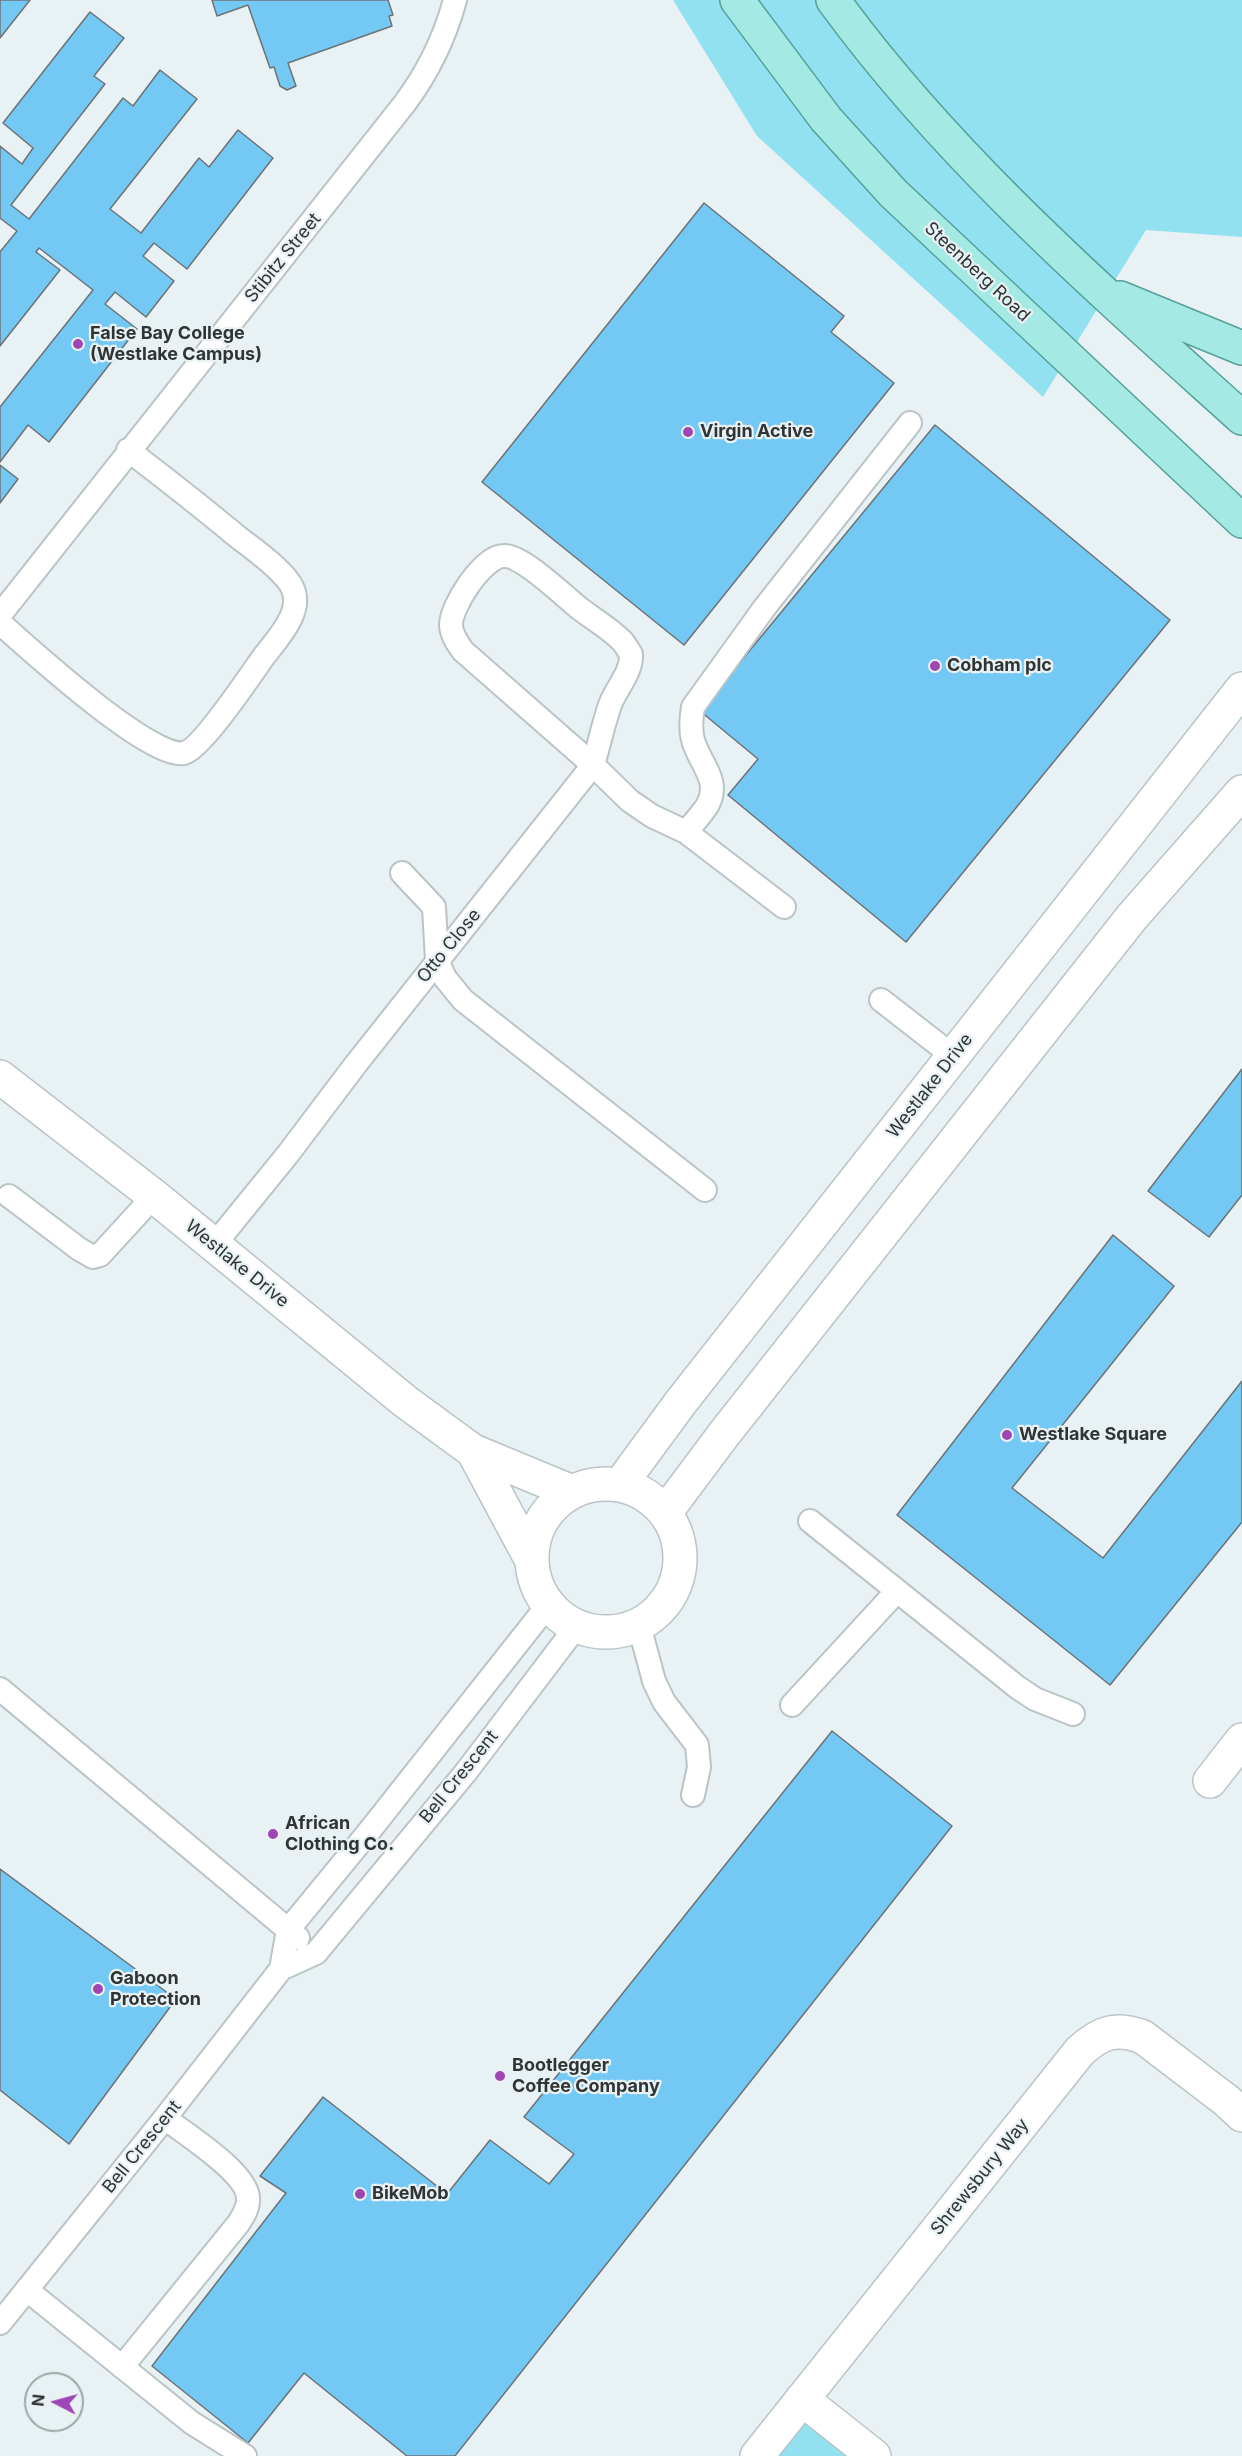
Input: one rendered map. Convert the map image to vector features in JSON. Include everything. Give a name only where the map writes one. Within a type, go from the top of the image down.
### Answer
[{"type":"main road","name":"Steenberg Road","points":[[737,0],[826,119],[893,193],[1242,521]]},
{"type":"main road","points":[[833,0],[914,102],[957,148],[1098,289],[1242,418]]},
{"type":"main road","points":[[1098,289],[1242,348]]},
{"type":"street","name":"Westlake Drive","points":[[620,1485],[681,1402],[1242,689]]},
{"type":"street","points":[[665,1513],[724,1434],[1132,917],[1242,792]]},
{"type":"street","name":"Westlake Drive","points":[[2,1082],[154,1196],[406,1402],[473,1451],[572,1492]]},
{"type":"street","name":"Westlake Drive","points":[[473,1451],[531,1559]]},
{"type":"street","points":[[599,1484],[620,1485],[648,1497],[665,1513],[679,1545],[679,1573],[672,1592],[650,1618],[625,1630],[604,1633],[576,1627],[563,1620],[548,1605],[534,1580],[531,1559],[534,1539],[542,1520],[554,1504],[572,1492],[599,1484]]},
{"type":"street","points":[[1210,1780],[1242,1741]]},
{"type":"street","name":"Shrewsbury Way","points":[[756,2456],[1080,2051],[1092,2040],[1104,2034],[1116,2032],[1130,2032],[1143,2037],[1242,2115]]},
{"type":"street","points":[[802,2399],[874,2456]]},
{"type":"lane","name":"Stibitz Street","points":[[0,615],[128,450],[405,103],[421,81],[437,49],[454,0]]},
{"type":"lane","points":[[686,832],[707,805],[712,789],[711,780],[692,738],[690,722],[693,707],[765,607],[910,423]]},
{"type":"lane","points":[[0,623],[109,714],[155,745],[171,752],[184,753],[192,748],[230,705],[288,624],[294,603],[293,588],[268,560],[128,450]]},
{"type":"lane","name":"Otto Close","points":[[214,1245],[593,765],[610,707],[632,662],[631,654],[623,642],[548,581],[505,555],[489,560],[478,572],[457,607],[451,625],[454,637],[463,651],[593,765]]},
{"type":"lane","points":[[593,765],[630,801],[652,816],[686,832],[784,907]]},
{"type":"lane","points":[[402,873],[435,907],[437,960],[445,978],[463,1000],[705,1190]]},
{"type":"lane","points":[[881,1000],[953,1056]]},
{"type":"lane","points":[[9,1196],[93,1257],[100,1255],[154,1196]]},
{"type":"lane","points":[[810,1521],[1017,1687],[1035,1698],[1073,1714]]},
{"type":"lane","points":[[792,1705],[897,1591]]},
{"type":"lane","name":"Bell Crescent","points":[[281,1969],[288,1930],[548,1605]]},
{"type":"lane","points":[[639,1625],[654,1681],[664,1702],[697,1745],[699,1767],[693,1795]]},
{"type":"lane","name":"Bell Crescent","points":[[0,2323],[281,1969],[316,1953],[466,1772],[576,1627]]},
{"type":"lane","points":[[0,1689],[316,1953]]},
{"type":"lane","points":[[122,2367],[238,2224],[249,2202],[247,2190],[235,2173],[165,2118]]},
{"type":"lane","points":[[27,2290],[192,2423],[245,2456]]},
{"type":"shaded area","points":[[673,0],[1242,0],[1242,237],[1146,230],[1043,397],[757,136]]},
{"type":"shaded area","points":[[802,2399],[874,2456],[757,2456]]},
{"type":"building","points":[[0,0],[30,0],[0,38]]},
{"type":"building","points":[[212,0],[388,0],[393,15],[389,16],[392,26],[288,63],[296,86],[287,90],[280,86],[274,67],[270,68],[248,5],[217,16]]},
{"type":"building","points":[[90,12],[124,38],[94,76],[105,84],[11,205],[29,219],[123,98],[133,106],[160,70],[197,99],[110,209],[141,233],[199,158],[209,167],[238,130],[273,158],[187,269],[154,243],[143,256],[174,281],[146,317],[115,292],[105,304],[137,329],[49,442],[28,425],[0,462],[0,407],[93,290],[39,248],[36,252],[60,270],[0,346],[0,252],[17,231],[0,218],[0,146],[22,164],[33,148],[3,123]]},
{"type":"building","name":"Virgin Active","points":[[704,203],[844,316],[831,332],[894,383],[684,645],[482,482]]},
{"type":"building","name":"Cobham plc","points":[[935,425],[1170,620],[906,942],[728,795],[758,759],[700,711]]},
{"type":"building","points":[[0,465],[18,479],[0,503]]},
{"type":"building","points":[[1242,1069],[1242,1195],[1209,1237],[1148,1191]]},
{"type":"building","name":"Westlake Square","points":[[1113,1235],[1174,1286],[1012,1488],[1103,1558],[1242,1381],[1242,1522],[1110,1685],[897,1515]]},
{"type":"building","points":[[832,1731],[952,1826],[455,2456],[407,2456],[304,2373],[248,2443],[152,2366],[286,2193],[260,2176],[323,2097],[447,2194],[490,2140],[549,2184],[574,2154],[524,2117]]},
{"type":"building","points":[[0,1869],[176,1999],[69,2144],[0,2090]]},
{"type":"place","name":"False Bay College (Westlake Campus)","points":[[78,344]]},
{"type":"place","name":"Virgin Active","points":[[688,432]]},
{"type":"place","name":"Cobham plc","points":[[935,666]]},
{"type":"place","name":"Westlake Square","points":[[1007,1435]]},
{"type":"place","name":"African Clothing Co.","points":[[273,1834]]},
{"type":"place","name":"Gaboon Protection","points":[[98,1989]]},
{"type":"place","name":"Bootlegger Coffee Company","points":[[500,2076]]},
{"type":"place","name":"BikeMob","points":[[360,2194]]}]
